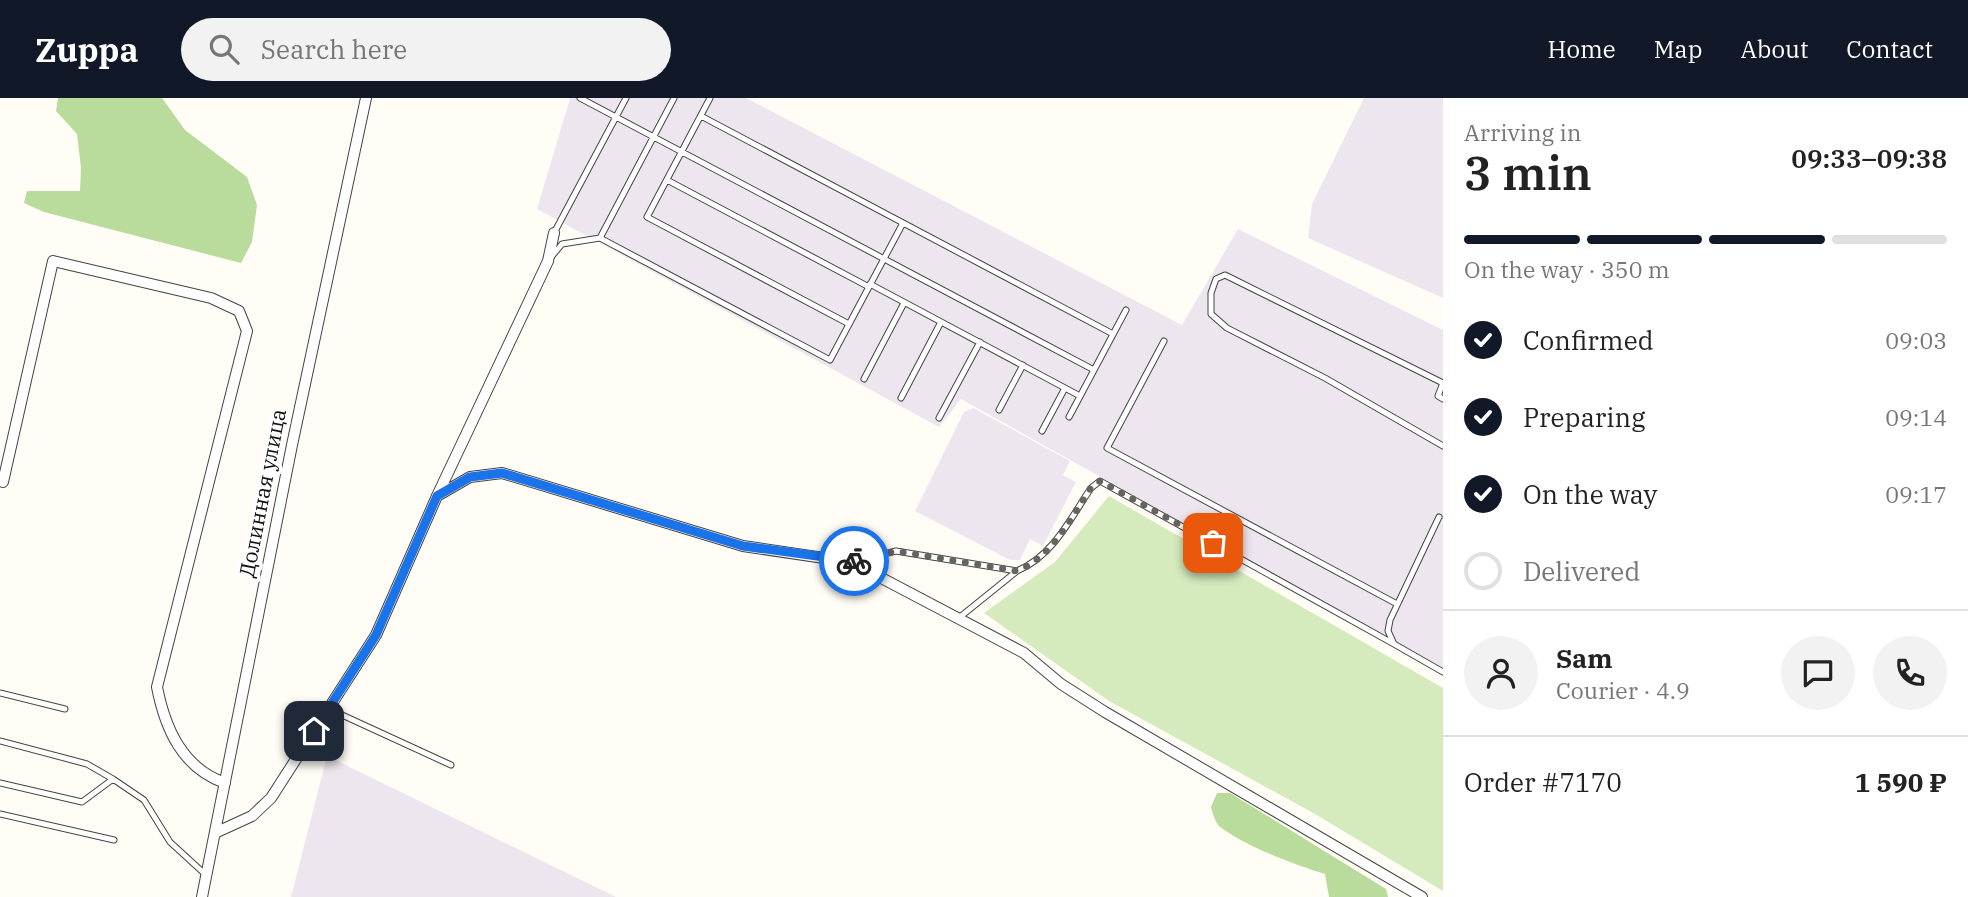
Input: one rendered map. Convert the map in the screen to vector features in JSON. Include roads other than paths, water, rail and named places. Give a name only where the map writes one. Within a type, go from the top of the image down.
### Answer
[{"type":"street","name":"Долинная улица","points":[[202,897],[292,445],[366,98]]},
{"type":"street","points":[[217,832],[252,816],[271,798],[376,635],[437,496],[548,261],[554,233]]},
{"type":"street","points":[[3,482],[53,261],[211,298],[239,311],[247,331],[157,687],[163,718],[176,744],[194,765],[211,778],[225,783]]},
{"type":"street","points":[[437,496],[470,477],[502,473],[743,546],[851,562],[1024,653],[1061,684],[1105,712],[1422,897]]},
{"type":"lane","points":[[580,98],[1094,370]]},
{"type":"lane","points":[[554,233],[626,98]]},
{"type":"lane","points":[[600,238],[674,98]]},
{"type":"lane","points":[[710,98],[647,217],[849,324]]},
{"type":"lane","points":[[701,116],[1113,334]]},
{"type":"lane","points":[[667,180],[1080,396]]},
{"type":"lane","points":[[548,261],[562,244],[600,238],[830,360],[903,223]]},
{"type":"lane","points":[[1443,399],[1438,396],[1443,383],[1224,275],[1216,279],[1211,293],[1211,314],[1227,328],[1325,378],[1443,446]]},
{"type":"lane","points":[[864,379],[904,303]]},
{"type":"lane","points":[[1069,417],[1126,310]]},
{"type":"lane","points":[[901,398],[942,322]]},
{"type":"lane","points":[[1164,341],[1107,448],[1397,604]]},
{"type":"lane","points":[[939,418],[980,342]]},
{"type":"lane","points":[[999,410],[1023,365]]},
{"type":"lane","points":[[1042,431],[1065,388]]},
{"type":"lane","points":[[960,617],[1017,571],[1032,564],[1049,550],[1091,488],[1100,481],[1443,672]]},
{"type":"lane","points":[[1394,644],[1388,631],[1390,620],[1439,517]]},
{"type":"lane","points":[[851,562],[896,551],[1017,571]]},
{"type":"lane","points":[[0,693],[65,709]]},
{"type":"lane","points":[[329,709],[451,765]]},
{"type":"lane","points":[[0,741],[87,764],[113,779],[144,800],[170,842],[206,875]]},
{"type":"lane","points":[[0,783],[82,802],[113,779]]},
{"type":"lane","points":[[0,814],[114,840]]}]
